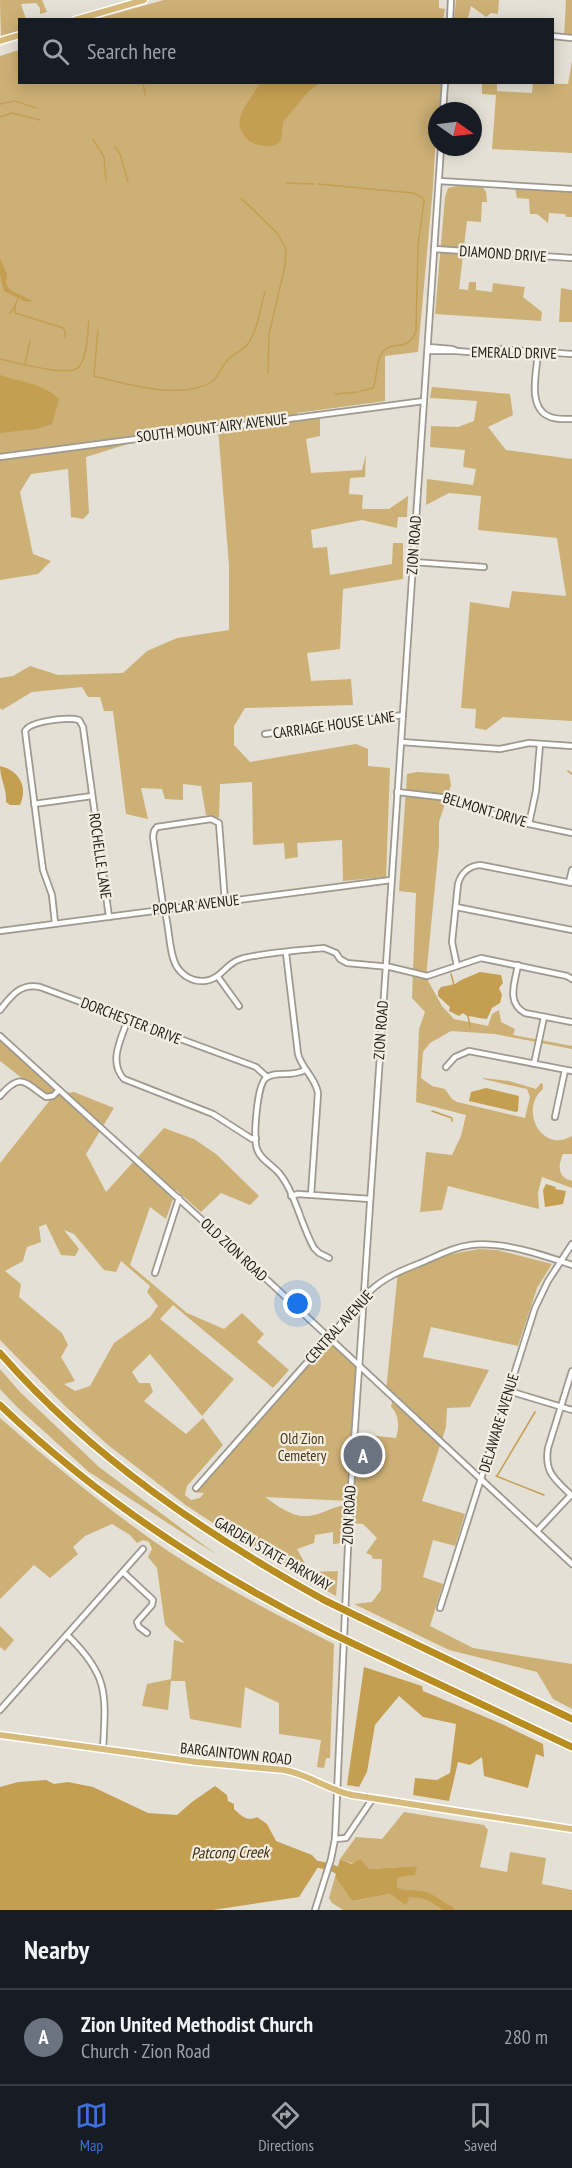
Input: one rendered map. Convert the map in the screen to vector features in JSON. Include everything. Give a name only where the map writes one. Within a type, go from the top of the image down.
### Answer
[{"type":"highway","name":"GARDEN STATE PARKWAY","points":[[0,1353],[69,1423],[140,1482],[212,1534],[324,1600],[572,1719]]},
{"type":"highway","points":[[0,1406],[74,1470],[158,1533],[236,1583],[329,1632],[572,1747]]},
{"type":"main road","points":[[82,18],[144,0]]},
{"type":"main road","points":[[0,41],[18,36]]},
{"type":"main road","name":"BARGAINTOWN ROAD","points":[[0,1735],[197,1762],[284,1770],[306,1776],[338,1791],[572,1829]]},
{"type":"street","points":[[450,18],[452,0]]},
{"type":"street","points":[[554,36],[572,38]]},
{"type":"street","points":[[444,102],[446,84]]},
{"type":"street","name":"ZION ROAD","points":[[315,1910],[335,1839],[348,1533],[440,156]]},
{"type":"street","points":[[439,181],[572,189]]},
{"type":"street","name":"DIAMOND DRIVE","points":[[434,249],[572,258]]},
{"type":"street","name":"EMERALD DRIVE","points":[[428,349],[481,353],[494,349],[572,354]]},
{"type":"street","points":[[538,352],[537,405],[550,417],[572,419]]},
{"type":"street","name":"SOUTH MOUNT AIRY AVENUE","points":[[0,457],[424,401]]},
{"type":"street","points":[[413,562],[484,567]]},
{"type":"street","name":"CARRIAGE HOUSE LANE","points":[[265,734],[403,715]]},
{"type":"street","name":"ROCHELLE LANE","points":[[55,923],[51,891],[43,870],[25,731],[31,724],[71,718],[81,722],[109,917]]},
{"type":"street","points":[[401,742],[500,749],[525,744],[572,746]]},
{"type":"street","points":[[529,824],[536,791],[540,744]]},
{"type":"street","name":"BELMONT DRIVE","points":[[397,792],[449,798],[499,817],[572,833]]},
{"type":"street","name":"ROCHELLE LANE","points":[[34,804],[92,796]]},
{"type":"street","points":[[225,902],[219,823],[211,819],[163,825],[155,829],[153,837],[174,958],[179,970],[185,976],[197,981],[208,981],[218,977],[232,963],[240,959],[324,948],[336,953],[347,963],[386,966],[429,976],[481,958],[572,979]]},
{"type":"street","points":[[457,966],[452,945],[459,880],[465,871],[475,866],[571,882],[572,870]]},
{"type":"street","name":"POPLAR AVENUE","points":[[0,931],[392,880]]},
{"type":"street","points":[[456,907],[572,930]]},
{"type":"street","points":[[286,952],[297,1051],[300,1063],[314,1080],[318,1093],[311,1195]]},
{"type":"street","points":[[518,965],[513,993],[514,1004],[522,1012],[572,1022]]},
{"type":"street","points":[[218,977],[239,1006]]},
{"type":"street","name":"DORCHESTER DRIVE","points":[[0,1010],[19,989],[36,986],[256,1067],[267,1077]]},
{"type":"street","points":[[534,1064],[543,1017]]},
{"type":"street","points":[[128,1019],[116,1058],[117,1068],[124,1079],[204,1110],[252,1139],[256,1138]]},
{"type":"street","name":"OLD ZION ROAD","points":[[0,1036],[179,1198],[572,1564]]},
{"type":"street","points":[[447,1067],[455,1057],[469,1051],[572,1071]]},
{"type":"street","points":[[305,1070],[297,1075],[274,1074],[267,1077],[259,1088],[256,1138],[258,1152],[281,1176],[314,1248],[329,1258]]},
{"type":"street","points":[[555,1117],[565,1070]]},
{"type":"street","points":[[0,1096],[10,1085],[18,1081],[46,1097],[53,1096],[59,1090]]},
{"type":"street","points":[[291,1196],[370,1199]]},
{"type":"street","points":[[155,1273],[179,1198]]},
{"type":"street","name":"CENTRAL AVENUE","points":[[196,1488],[363,1299],[377,1285],[394,1274],[466,1246],[496,1245],[572,1264]]},
{"type":"street","name":"DELAWARE AVENUE","points":[[440,1608],[535,1308],[548,1281],[572,1245]]},
{"type":"street","points":[[537,1531],[572,1495],[549,1472],[546,1461],[572,1371]]},
{"type":"street","points":[[509,1391],[572,1410]]},
{"type":"street","points":[[0,1710],[143,1549]]},
{"type":"street","points":[[123,1572],[153,1600],[152,1605],[137,1622],[139,1627],[147,1633]]},
{"type":"street","points":[[67,1635],[85,1653],[104,1689],[103,1749]]},
{"type":"street","points":[[335,1839],[346,1838],[373,1798]]},
{"type":"green space","points":[[0,0],[42,0],[47,12],[40,14],[40,8],[36,3],[21,4],[26,18],[18,18],[18,32],[1,37]]},
{"type":"green space","points":[[164,0],[439,0],[439,8],[445,9],[443,18],[100,18]]},
{"type":"green space","points":[[456,0],[499,0],[498,14],[491,13],[486,17],[471,6],[468,18],[454,18]]},
{"type":"green space","points":[[566,0],[572,0],[572,37],[564,37]]},
{"type":"green space","points":[[18,50],[18,84],[442,84],[441,102],[428,102],[428,156],[435,156],[418,352],[385,356],[385,401],[297,413],[297,417],[320,414],[320,436],[306,439],[311,473],[362,470],[366,454],[365,477],[350,478],[349,494],[363,495],[362,509],[389,509],[408,496],[407,517],[398,517],[397,528],[362,520],[311,530],[313,548],[327,547],[330,575],[392,564],[393,543],[403,543],[403,579],[343,589],[340,649],[307,653],[311,681],[351,679],[353,705],[245,708],[234,726],[234,745],[250,762],[356,744],[368,749],[368,766],[390,768],[386,877],[343,881],[342,840],[297,843],[298,857],[285,859],[284,843],[253,845],[252,782],[220,784],[219,818],[206,815],[201,786],[183,784],[183,800],[165,799],[162,789],[141,788],[148,819],[126,814],[113,711],[104,711],[100,697],[88,697],[82,687],[32,692],[2,710],[0,708],[0,678],[13,676],[30,666],[58,675],[123,673],[147,651],[177,638],[229,630],[229,566],[218,428],[157,435],[86,457],[89,513],[83,519],[71,517],[68,469],[31,474],[20,492],[33,554],[51,561],[38,574],[0,580],[0,56]]},
{"type":"green space","points":[[572,61],[572,153],[492,149],[496,95],[482,94],[482,84],[497,84],[497,91],[532,93],[533,84],[568,84]]},
{"type":"green space","points":[[461,185],[482,186],[486,192],[487,202],[482,202],[481,222],[467,221],[459,289],[468,290],[469,282],[476,282],[476,290],[492,292],[493,283],[525,287],[523,297],[542,312],[541,321],[435,314],[445,197],[448,188]]},
{"type":"green space","points":[[515,188],[572,192],[572,217],[549,213],[548,223],[537,214],[530,214],[529,199],[517,198]]},
{"type":"green space","points":[[561,288],[572,290],[572,322],[559,322]]},
{"type":"green space","points":[[432,387],[510,394],[513,415],[488,427],[506,450],[572,459],[572,721],[503,717],[486,730],[475,728],[476,709],[461,708],[470,602],[509,608],[512,591],[566,596],[557,538],[478,530],[481,496],[449,493],[426,505],[427,479],[473,485],[476,469],[463,467],[465,450],[430,447],[431,426],[458,427],[474,421],[477,401],[430,398]]},
{"type":"green space","points":[[417,772],[449,774],[451,785],[439,822],[439,845],[426,977],[442,1006],[454,1019],[488,1026],[492,1014],[499,1010],[501,1022],[515,1029],[513,1035],[572,1046],[572,1049],[495,1034],[451,1031],[430,1043],[423,1052],[421,1078],[432,1086],[445,1089],[457,1102],[525,1118],[530,1097],[527,1089],[483,1078],[509,1081],[536,1089],[541,1083],[543,1084],[543,1089],[533,1107],[533,1117],[537,1127],[551,1139],[561,1140],[572,1136],[572,1154],[563,1154],[560,1170],[564,1177],[572,1181],[572,1188],[542,1177],[538,1193],[539,1209],[448,1186],[442,1210],[420,1212],[426,1152],[452,1155],[461,1136],[466,1115],[416,1102],[419,1029],[425,1012],[412,998],[416,893],[399,891],[407,774]]},
{"type":"green space","name":"Old Zion Cemetery","points":[[0,1041],[59,1094],[74,1092],[114,1108],[86,1154],[106,1192],[164,1128],[194,1139],[216,1154],[259,1196],[250,1205],[221,1193],[201,1212],[176,1190],[166,1219],[150,1207],[130,1265],[187,1313],[224,1329],[242,1313],[264,1334],[257,1342],[289,1370],[273,1388],[173,1305],[160,1319],[234,1379],[202,1416],[150,1354],[132,1372],[139,1383],[150,1383],[153,1392],[144,1401],[186,1434],[203,1418],[223,1445],[187,1486],[185,1495],[191,1500],[200,1498],[204,1493],[193,1492],[302,1369],[330,1342],[359,1365],[350,1501],[265,1497],[290,1513],[303,1516],[346,1505],[343,1543],[333,1544],[333,1532],[315,1535],[314,1543],[297,1549],[310,1572],[338,1571],[336,1596],[256,1551],[187,1506],[108,1445],[66,1407],[0,1340],[0,1163],[50,1100],[0,1061]],"holes":[[[46,1224],[61,1255],[75,1256],[79,1249],[64,1230],[74,1234],[104,1270],[116,1272],[121,1261],[150,1286],[147,1292],[158,1306],[150,1317],[114,1343],[90,1386],[75,1391],[64,1384],[75,1381],[61,1357],[68,1345],[62,1333],[19,1297],[21,1284],[5,1271],[23,1261],[27,1247],[41,1242],[39,1227]]]},
{"type":"green space","points":[[479,1249],[497,1250],[552,1264],[537,1288],[518,1346],[431,1327],[423,1357],[489,1370],[470,1407],[447,1408],[446,1427],[422,1501],[465,1514],[455,1546],[433,1540],[423,1577],[443,1584],[430,1626],[473,1648],[572,1664],[572,1709],[553,1699],[537,1672],[449,1650],[354,1604],[372,1602],[381,1590],[382,1559],[373,1559],[366,1553],[377,1538],[363,1524],[351,1523],[355,1460],[365,1460],[370,1452],[356,1451],[357,1434],[396,1438],[397,1434],[397,1418],[391,1407],[393,1398],[386,1391],[398,1271],[434,1257]]},
{"type":"green space","points":[[0,1369],[20,1392],[99,1467],[217,1555],[89,1472],[0,1389]]},
{"type":"green space","points":[[0,1418],[82,1487],[168,1551],[229,1588],[334,1644],[330,1758],[326,1758],[324,1768],[317,1767],[321,1740],[279,1734],[279,1703],[245,1687],[241,1728],[190,1719],[185,1681],[171,1681],[168,1710],[142,1706],[147,1684],[171,1679],[174,1640],[185,1643],[165,1625],[157,1568],[148,1557],[152,1549],[149,1542],[143,1540],[137,1543],[130,1535],[112,1524],[85,1536],[73,1547],[78,1554],[50,1578],[34,1565],[0,1599]]},
{"type":"green space","points":[[0,1626],[14,1640],[5,1651],[0,1647]]},
{"type":"green space","points":[[404,1812],[484,1825],[488,1830],[480,1867],[507,1872],[510,1852],[546,1858],[542,1884],[572,1890],[572,1910],[343,1910],[332,1903],[329,1898],[335,1877],[352,1901],[390,1894],[406,1904],[397,1887],[398,1876],[417,1866],[369,1869],[340,1859],[356,1837],[382,1839]]},
{"type":"water","points":[[259,84],[319,84],[308,92],[283,122],[281,141],[271,146],[258,145],[249,141],[240,127],[241,114]]},
{"type":"water","points":[[0,258],[7,274],[6,283],[10,290],[33,301],[26,302],[4,291],[0,275]]},
{"type":"water","points":[[0,375],[39,386],[59,399],[52,424],[37,429],[0,433]]},
{"type":"water","points":[[0,766],[12,771],[20,780],[23,791],[20,805],[10,805],[6,802]]},
{"type":"water","points":[[480,972],[501,975],[503,983],[499,988],[502,995],[500,1003],[492,1008],[487,1019],[467,1016],[463,1013],[459,1016],[449,1011],[450,1007],[438,996],[441,987],[455,984]]},
{"type":"water","points":[[486,1088],[519,1096],[518,1111],[469,1101],[471,1092]]},
{"type":"water","points":[[546,1184],[566,1191],[563,1204],[545,1207],[543,1190]]},
{"type":"water","points":[[364,1667],[422,1686],[423,1691],[543,1744],[544,1757],[536,1754],[528,1788],[484,1776],[482,1757],[470,1765],[458,1762],[449,1801],[413,1795],[415,1778],[437,1780],[450,1773],[456,1724],[423,1717],[399,1696],[375,1725],[367,1772],[359,1787],[347,1785]]},
{"type":"water","points":[[46,1780],[54,1784],[68,1782],[93,1787],[148,1813],[177,1815],[215,1786],[227,1795],[228,1801],[234,1804],[234,1809],[242,1816],[247,1819],[257,1817],[267,1824],[276,1841],[312,1855],[320,1864],[299,1897],[213,1910],[0,1910],[0,1787],[18,1782]]},
{"type":"water","points":[[340,1859],[352,1864],[360,1859],[369,1869],[417,1866],[415,1875],[398,1877],[397,1887],[409,1899],[406,1905],[390,1894],[352,1901],[335,1877]]},
{"type":"waterway","points":[[143,84],[145,95]]},
{"type":"waterway","points":[[0,104],[15,101],[36,108]]},
{"type":"waterway","points":[[0,117],[12,113],[40,120]]},
{"type":"waterway","points":[[93,139],[104,157],[106,181]]},
{"type":"waterway","points":[[115,147],[120,154],[128,182]]},
{"type":"waterway","points":[[286,183],[314,184]]},
{"type":"waterway","points":[[318,184],[413,193],[422,197],[424,201],[418,245],[416,332],[408,342],[384,350],[379,359],[373,388],[361,391]]},
{"type":"waterway","points":[[241,198],[278,234],[286,249],[285,266],[269,334],[268,373]]},
{"type":"waterway","points":[[98,330],[94,376],[154,389],[186,390],[201,387],[213,381],[228,359],[247,345],[256,326],[265,292]]},
{"type":"waterway","points":[[18,298],[15,313],[63,328],[65,337]]},
{"type":"waterway","points":[[10,313],[15,306]]},
{"type":"waterway","points":[[0,359],[54,370],[74,370],[79,367],[84,357],[89,320]]},
{"type":"waterway","points":[[25,364],[30,341]]},
{"type":"waterway","points":[[335,394],[358,392]]},
{"type":"waterway","points":[[568,771],[572,774]]},
{"type":"waterway","points":[[451,974],[454,985]]},
{"type":"waterway","points":[[468,1016],[470,1027]]},
{"type":"waterway","points":[[432,1111],[452,1118],[452,1121]]},
{"type":"waterway","points":[[497,1476],[535,1412]]},
{"type":"waterway","points":[[496,1476],[544,1495]]},
{"type":"waterway","name":"Patcong Creek","points":[[311,1864],[328,1866],[342,1874]]},
{"type":"waterway","name":"Patcong Creek","points":[[399,1892],[432,1898],[451,1910]]},
{"type":"place","name":"Zion United Methodist Church","points":[[363,1455]]}]
